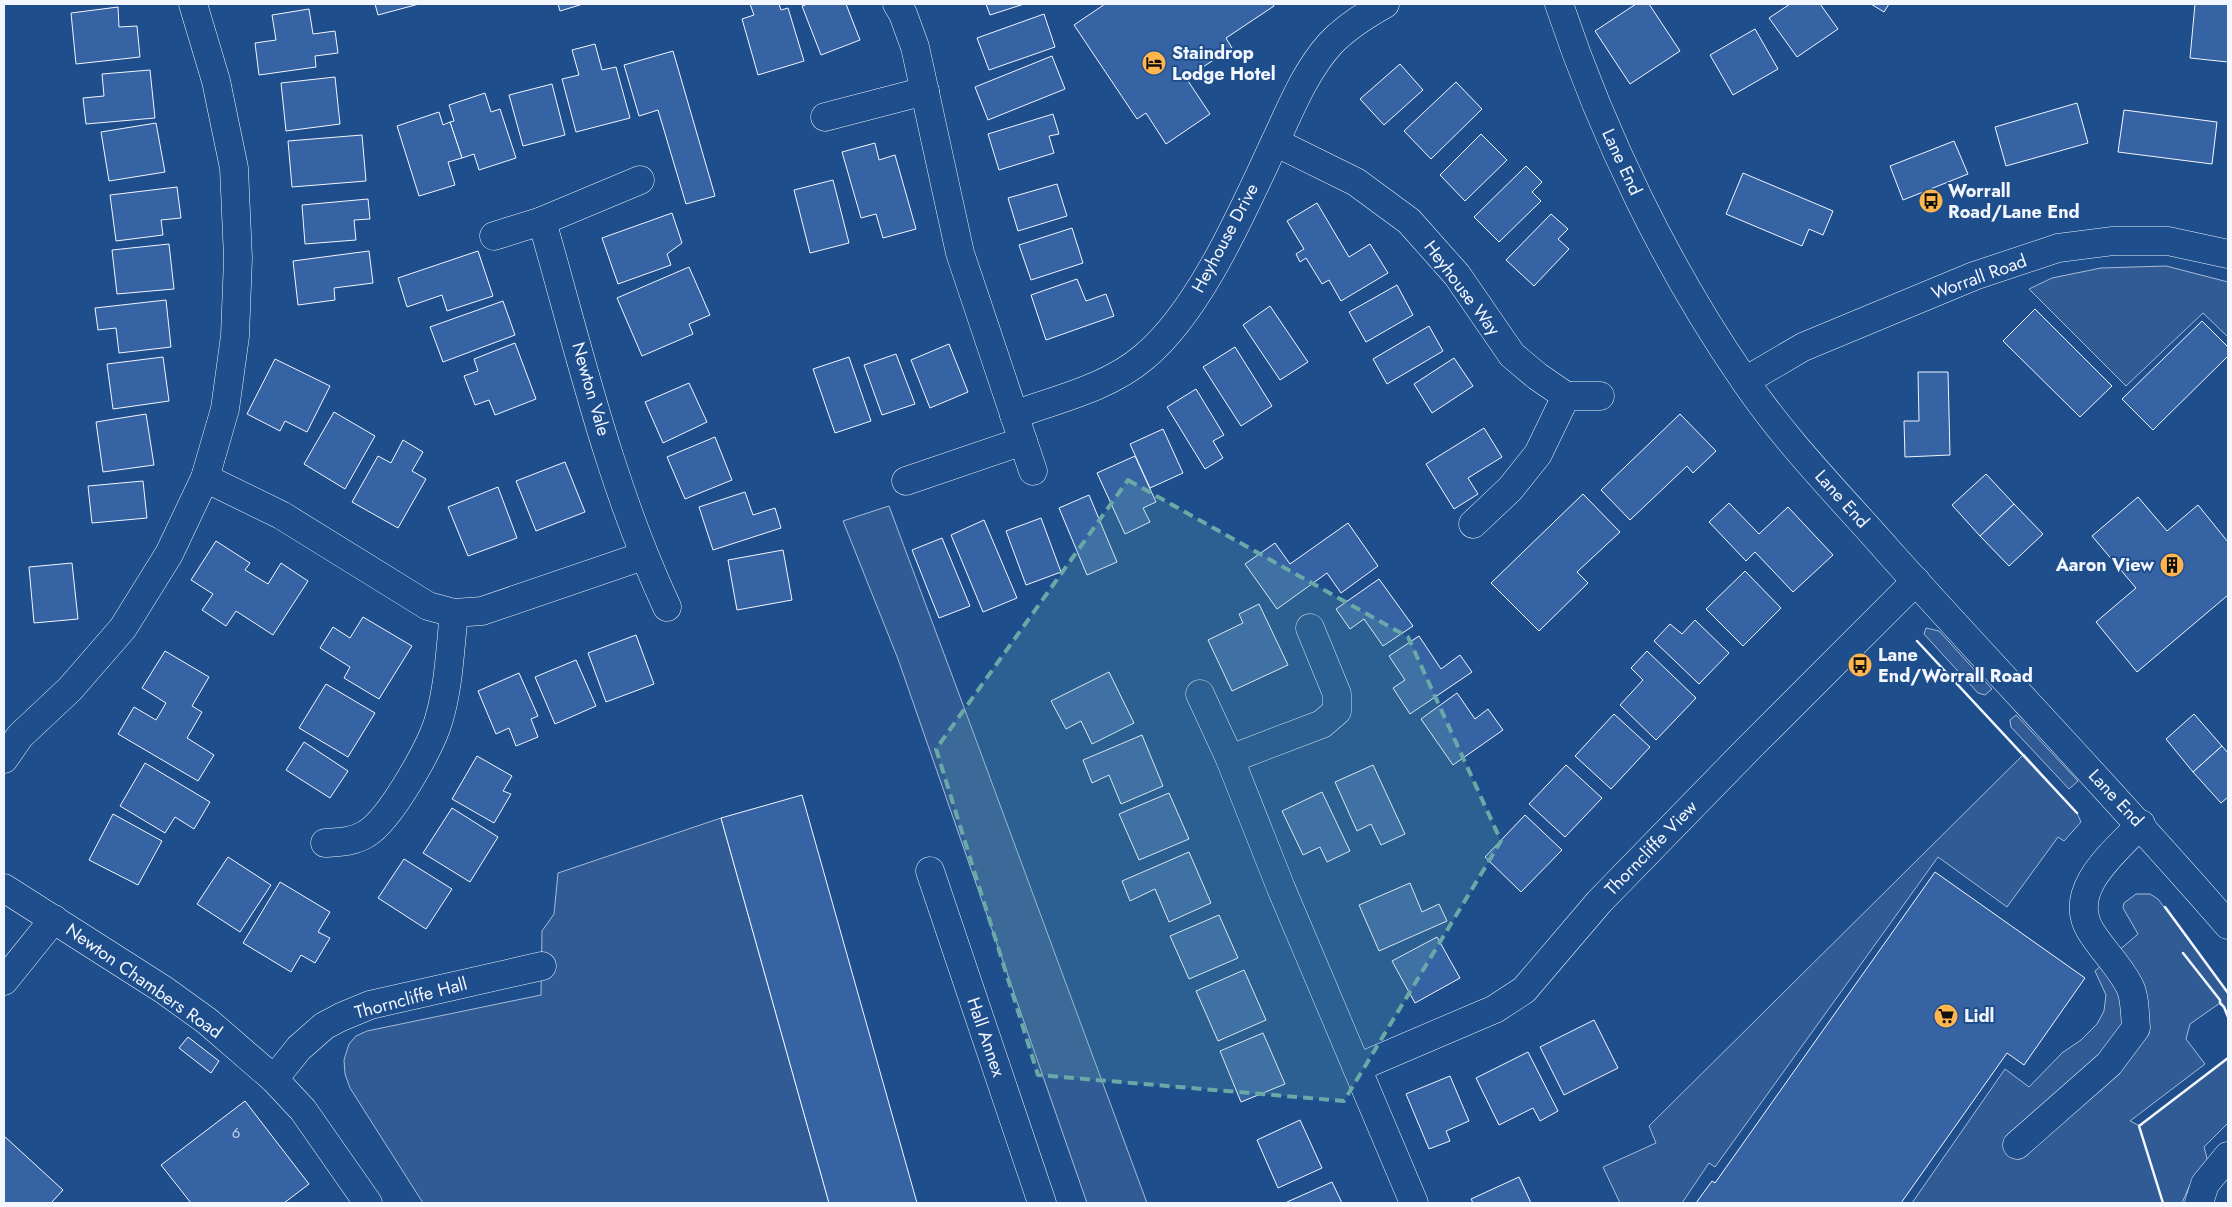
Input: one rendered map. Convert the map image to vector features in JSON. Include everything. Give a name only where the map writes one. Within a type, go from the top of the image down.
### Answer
[{"type":"street","points":[[4,759],[20,736],[70,689],[123,628],[168,554],[205,478],[225,409],[235,336],[238,258],[234,168],[216,81],[193,4]]},
{"type":"street","name":"Lane End","points":[[1559,4],[1577,58],[1611,140],[1664,250],[1745,381],[1784,434],[1916,581],[2141,824],[2228,925]]},
{"type":"street","points":[[908,7],[960,253],[1033,471]]},
{"type":"street","name":"Heyhouse Drive","points":[[1014,415],[1106,382],[1144,358],[1169,333],[1212,269],[1302,83],[1331,43],[1372,7]]},
{"type":"street","points":[[825,117],[925,91]]},
{"type":"street","name":"Heyhouse Way","points":[[1275,142],[1356,182],[1409,221],[1457,275],[1512,355],[1537,376],[1566,396]]},
{"type":"street","points":[[494,236],[542,221],[640,180]]},
{"type":"street","name":"Newton Vale","points":[[542,221],[611,460],[643,556],[667,607]]},
{"type":"street","name":"Worrall Road","points":[[1745,381],[1803,347],[1974,276],[2058,248],[2113,241],[2168,241],[2228,254]]},
{"type":"street","points":[[1474,524],[1510,489],[1538,454],[1566,396],[1600,396]]},
{"type":"street","points":[[906,481],[1023,441]]},
{"type":"street","points":[[205,478],[281,515],[428,606],[454,613],[482,611],[643,556]]},
{"type":"street","name":"Thorncliffe View","points":[[1357,1068],[1495,1009],[1524,990],[1599,902],[1748,748],[1916,581]]},
{"type":"street","points":[[325,843],[346,842],[367,834],[391,808],[422,757],[438,720],[448,681],[454,613]]},
{"type":"street","points":[[1230,760],[1322,724],[1338,711],[1337,694],[1310,628]]},
{"type":"street","points":[[1200,694],[1230,760],[1281,888],[1414,1203]]},
{"type":"street","points":[[2017,1145],[2109,1064],[2136,1028],[2130,988],[2089,928],[2084,915],[2083,902],[2091,882],[2102,866],[2141,824]]},
{"type":"street","name":"Hall Annex","points":[[930,871],[1042,1203]]},
{"type":"street","name":"Newton Chambers Road","points":[[4,888],[207,1021],[274,1078],[303,1110],[368,1203]]},
{"type":"street","points":[[4,980],[54,919]]},
{"type":"street","name":"Thorncliffe Hall","points":[[274,1078],[299,1048],[324,1026],[341,1017],[370,1005],[542,966]]},
{"type":"street","points":[[2199,1203],[2205,1184],[2228,1156]]},
{"type":"highlighted area","points":[[1128,480],[1408,637],[1501,841],[1344,1101],[1038,1075],[936,749]]},
{"type":"shaded area","points":[[2166,266],[2228,282],[2228,337],[2203,313],[2126,386],[2029,289],[2052,278],[2101,268]]},
{"type":"shaded area","points":[[889,506],[1147,1203],[1087,1203],[898,659],[843,521]]},
{"type":"shaded area","points":[[1926,628],[1939,631],[1992,689],[1985,695],[1978,693],[1924,634]]},
{"type":"shaded area","points":[[2016,715],[2078,781],[2069,789],[2011,727],[2010,720]]},
{"type":"shaded area","points":[[2024,754],[2077,813],[2081,822],[2064,841],[2058,837],[2007,907],[1938,857],[1715,1167],[1709,1163],[1682,1203],[1620,1203],[1603,1167],[1656,1143],[1649,1126]]},
{"type":"shaded area","points":[[721,818],[829,1203],[423,1203],[350,1088],[345,1074],[344,1060],[349,1044],[356,1036],[367,1031],[541,995],[542,931],[554,914],[558,873]]},
{"type":"shaded area","points":[[2136,894],[2150,894],[2158,899],[2228,993],[2228,1017],[2220,1003],[2190,1024],[2186,1039],[2205,1064],[2130,1121],[2140,1126],[2228,1058],[2228,1123],[2204,1147],[2208,1162],[2203,1172],[2192,1180],[2182,1203],[1912,1203],[2005,1069],[2029,1087],[2062,1053],[2081,1040],[2097,1024],[2104,1011],[2106,995],[2095,971],[2138,934],[2123,908],[2124,903]]},
{"type":"building","points":[[375,4],[419,4],[378,15]]},
{"type":"building","points":[[558,4],[583,4],[560,11]]},
{"type":"building","points":[[750,4],[779,4],[781,10],[788,8],[804,61],[758,75],[742,19],[754,15]]},
{"type":"building","points":[[808,4],[846,4],[860,40],[821,55],[802,6]]},
{"type":"building","points":[[986,4],[1024,4],[990,15]]},
{"type":"building","name":"Staindrop Lodge Hotel","points":[[1105,4],[1273,4],[1274,6],[1226,38],[1232,48],[1186,78],[1210,114],[1166,144],[1146,113],[1137,119],[1074,25]]},
{"type":"building","points":[[1636,4],[1649,4],[1680,51],[1630,84],[1595,31]]},
{"type":"building","points":[[1790,4],[1820,4],[1838,29],[1797,57],[1769,18]]},
{"type":"building","points":[[1871,4],[1889,4],[1884,12]]},
{"type":"building","points":[[2195,4],[2228,4],[2228,62],[2190,58]]},
{"type":"building","points":[[118,7],[119,27],[137,26],[140,57],[76,64],[71,13]]},
{"type":"building","points":[[309,9],[313,34],[335,31],[338,53],[315,56],[316,67],[259,75],[255,43],[276,40],[272,15]]},
{"type":"building","points":[[1044,14],[1055,47],[989,70],[977,38]]},
{"type":"building","points":[[1755,29],[1778,69],[1733,95],[1710,55]]},
{"type":"building","points":[[595,44],[602,70],[616,67],[630,118],[576,132],[562,79],[579,75],[572,50]]},
{"type":"building","points":[[673,51],[715,196],[686,204],[658,110],[639,116],[624,65]]},
{"type":"building","points":[[1052,56],[1065,89],[988,120],[975,87]]},
{"type":"building","points":[[1400,64],[1423,90],[1384,125],[1360,99]]},
{"type":"building","points":[[150,70],[155,118],[86,124],[83,98],[104,96],[102,74]]},
{"type":"building","points":[[335,77],[340,124],[286,131],[281,83]]},
{"type":"building","points":[[1456,82],[1482,109],[1431,159],[1404,131]]},
{"type":"building","points":[[552,84],[565,135],[523,146],[509,95]]},
{"type":"building","points":[[485,93],[491,112],[500,109],[516,158],[479,170],[474,154],[462,158],[450,122],[454,121],[449,105]]},
{"type":"building","points":[[2077,103],[2088,143],[2006,166],[1995,127]]},
{"type":"building","points":[[2124,110],[2217,122],[2212,164],[2118,152]]},
{"type":"building","points":[[439,112],[443,125],[450,122],[462,158],[448,162],[455,185],[419,196],[397,126]]},
{"type":"building","points":[[1053,114],[1059,134],[1049,136],[1054,153],[999,170],[988,134]]},
{"type":"building","points":[[156,123],[165,172],[109,181],[101,132]]},
{"type":"building","points":[[1481,134],[1507,160],[1465,201],[1440,175]]},
{"type":"building","points":[[362,135],[366,181],[292,187],[288,141]]},
{"type":"building","points":[[1954,141],[1968,174],[1903,200],[1890,166]]},
{"type":"building","points":[[875,143],[879,160],[895,155],[916,229],[883,238],[876,214],[861,218],[842,152]]},
{"type":"building","points":[[1526,166],[1542,182],[1532,192],[1541,201],[1499,242],[1474,217]]},
{"type":"building","points":[[1743,173],[1833,211],[1823,235],[1809,229],[1802,246],[1726,214]]},
{"type":"building","points":[[833,180],[849,243],[810,253],[794,190]]},
{"type":"building","points":[[1057,184],[1067,216],[1018,231],[1008,198]]},
{"type":"building","points":[[177,187],[181,218],[161,220],[163,235],[116,241],[110,195]]},
{"type":"building","points":[[368,199],[370,219],[354,220],[356,240],[305,244],[302,205]]},
{"type":"building","points":[[1317,203],[1349,257],[1370,244],[1388,273],[1341,301],[1329,280],[1322,284],[1306,258],[1300,262],[1296,254],[1304,249],[1287,221]]},
{"type":"building","points":[[672,213],[682,243],[667,254],[671,265],[618,284],[602,238]]},
{"type":"building","points":[[1551,214],[1568,229],[1558,239],[1569,249],[1534,286],[1506,260]]},
{"type":"building","points":[[1072,228],[1083,263],[1031,280],[1019,245]]},
{"type":"building","points":[[169,244],[174,289],[117,294],[112,250]]},
{"type":"building","points":[[369,251],[373,283],[334,288],[335,300],[298,305],[293,261]]},
{"type":"building","points":[[478,251],[493,296],[447,311],[442,295],[407,307],[398,278]]},
{"type":"building","points":[[689,267],[710,315],[689,324],[693,334],[642,356],[617,298]]},
{"type":"building","points":[[1077,279],[1086,301],[1106,294],[1114,316],[1046,340],[1031,295]]},
{"type":"building","points":[[1397,285],[1413,315],[1366,342],[1349,312]]},
{"type":"building","points":[[166,300],[171,347],[119,353],[116,328],[98,330],[95,308]]},
{"type":"building","points":[[503,301],[515,335],[443,362],[430,327]]},
{"type":"building","points":[[1270,306],[1308,362],[1280,380],[1243,325]]},
{"type":"building","points":[[2035,309],[2112,386],[2080,417],[2003,341]]},
{"type":"building","points":[[2202,321],[2228,347],[2228,356],[2153,430],[2122,399]]},
{"type":"building","points":[[1429,326],[1443,351],[1387,384],[1373,359]]},
{"type":"building","points":[[515,343],[536,399],[495,415],[489,400],[475,405],[464,376],[478,371],[474,359]]},
{"type":"building","points":[[949,344],[968,392],[930,408],[911,360]]},
{"type":"building","points":[[1235,347],[1272,406],[1241,426],[1203,367]]},
{"type":"building","points":[[896,354],[915,404],[882,415],[864,365]]},
{"type":"building","points":[[163,357],[169,401],[113,409],[107,364]]},
{"type":"building","points":[[849,357],[871,421],[835,433],[813,369]]},
{"type":"building","points":[[1454,358],[1473,386],[1432,413],[1414,384]]},
{"type":"building","points":[[275,359],[330,386],[307,432],[285,421],[280,431],[247,414]]},
{"type":"building","points":[[1918,372],[1948,372],[1950,455],[1905,457],[1904,421],[1919,421]]},
{"type":"building","points":[[689,383],[707,422],[663,443],[645,402]]},
{"type":"building","points":[[1196,389],[1224,435],[1213,441],[1223,458],[1205,469],[1167,407]]},
{"type":"building","points":[[334,412],[375,436],[345,489],[304,464]]},
{"type":"building","points":[[146,414],[154,465],[103,472],[96,422]]},
{"type":"building","points":[[1680,414],[1716,451],[1693,473],[1687,466],[1630,520],[1601,490]]},
{"type":"building","points":[[1484,428],[1502,457],[1468,478],[1478,494],[1454,509],[1426,464]]},
{"type":"building","points":[[1163,429],[1183,473],[1150,488],[1130,444]]},
{"type":"building","points":[[715,437],[732,480],[685,499],[667,457]]},
{"type":"building","points":[[403,440],[423,452],[412,471],[426,479],[398,528],[352,502],[378,456],[391,463]]},
{"type":"building","points":[[1135,456],[1156,502],[1143,508],[1150,522],[1125,534],[1097,473]]},
{"type":"building","points":[[565,462],[585,512],[536,531],[516,481]]},
{"type":"building","points":[[1986,474],[2014,504],[1980,536],[1952,505]]},
{"type":"building","points":[[143,481],[147,518],[92,523],[88,486]]},
{"type":"building","points":[[498,487],[517,538],[468,556],[448,507]]},
{"type":"building","points":[[745,492],[753,515],[775,508],[781,528],[713,550],[699,507]]},
{"type":"building","points":[[1583,494],[1620,532],[1577,572],[1588,583],[1539,631],[1491,583]]},
{"type":"building","points":[[1089,495],[1117,562],[1087,575],[1059,508]]},
{"type":"building","name":"Aaron View","points":[[2138,497],[2167,531],[2198,505],[2228,542],[2228,595],[2137,672],[2096,622],[2136,588],[2092,536]]},
{"type":"building","points":[[1729,503],[1759,534],[1788,507],[1833,555],[1793,592],[1755,552],[1746,561],[1709,522]]},
{"type":"building","points":[[2014,504],[2043,534],[2009,566],[1980,536]]},
{"type":"building","points":[[1041,518],[1061,572],[1026,585],[1006,531]]},
{"type":"building","points":[[984,520],[1017,598],[983,612],[951,535]]},
{"type":"building","points":[[1348,523],[1378,566],[1341,593],[1327,573],[1277,609],[1245,564],[1275,543],[1290,564]]},
{"type":"building","points":[[942,538],[970,606],[939,618],[912,550]]},
{"type":"building","points":[[216,541],[250,563],[245,570],[268,584],[281,563],[308,581],[273,635],[236,611],[226,626],[202,610],[213,594],[191,580]]},
{"type":"building","points":[[783,550],[792,600],[737,610],[728,560]]},
{"type":"building","points":[[72,563],[78,619],[34,623],[29,567]]},
{"type":"building","points":[[1745,571],[1781,608],[1743,646],[1706,609]]},
{"type":"building","points":[[1379,579],[1413,626],[1383,646],[1364,619],[1350,629],[1336,609]]},
{"type":"building","points":[[1259,604],[1288,665],[1232,691],[1208,640],[1243,623],[1239,614]]},
{"type":"building","points":[[363,617],[412,646],[379,699],[344,678],[350,667],[320,648],[333,627],[350,638]]},
{"type":"building","points":[[1695,620],[1729,653],[1699,684],[1654,641],[1670,624],[1682,634]]},
{"type":"building","points":[[636,635],[654,684],[606,702],[588,653]]},
{"type":"building","points":[[1419,636],[1441,669],[1460,655],[1472,672],[1410,714],[1393,688],[1405,680],[1389,656]]},
{"type":"building","points":[[165,651],[209,677],[192,706],[202,712],[187,738],[214,755],[198,781],[118,734],[134,707],[156,720],[166,703],[142,688]]},
{"type":"building","points":[[1647,651],[1696,698],[1656,740],[1620,705],[1643,680],[1631,668]]},
{"type":"building","points":[[576,660],[596,706],[555,724],[535,677]]},
{"type":"building","points":[[1109,672],[1134,723],[1092,744],[1081,721],[1066,729],[1051,701]]},
{"type":"building","points":[[519,673],[538,716],[531,719],[538,737],[516,746],[509,728],[496,734],[478,691]]},
{"type":"building","points":[[326,684],[375,713],[348,757],[299,728]]},
{"type":"building","points":[[1457,693],[1475,719],[1488,709],[1503,730],[1453,765],[1421,719]]},
{"type":"building","points":[[1614,714],[1650,747],[1611,789],[1575,756]]},
{"type":"building","points":[[2194,714],[2222,746],[2193,772],[2166,739]]},
{"type":"building","points":[[1142,735],[1163,786],[1121,804],[1109,775],[1092,783],[1083,760]]},
{"type":"building","points":[[304,742],[348,771],[330,798],[286,770]]},
{"type":"building","points":[[2222,746],[2228,753],[2228,797],[2221,803],[2193,772]]},
{"type":"building","points":[[477,756],[512,776],[503,791],[511,794],[494,823],[452,799]]},
{"type":"building","points":[[145,763],[210,802],[194,829],[175,817],[165,833],[120,806]]},
{"type":"building","points":[[1373,765],[1405,834],[1381,845],[1371,824],[1357,831],[1335,782]]},
{"type":"building","points":[[1566,765],[1602,798],[1565,837],[1529,804]]},
{"type":"building","points":[[1322,792],[1350,851],[1327,862],[1320,847],[1303,855],[1282,811]]},
{"type":"building","points":[[1169,793],[1189,839],[1139,860],[1119,814]]},
{"type":"building","points":[[802,795],[917,1203],[829,1203],[721,818]]},
{"type":"building","points":[[452,808],[498,837],[470,882],[423,853]]},
{"type":"building","points":[[113,814],[162,841],[138,885],[89,860]]},
{"type":"building","points":[[1525,815],[1562,850],[1521,892],[1485,857]]},
{"type":"building","points":[[1189,852],[1211,903],[1169,922],[1155,889],[1130,901],[1122,881]]},
{"type":"building","points":[[228,857],[271,885],[240,932],[197,904]]},
{"type":"building","points":[[404,859],[452,889],[426,929],[378,898]]},
{"type":"building","name":"Lidl","points":[[1935,872],[2085,978],[2024,1065],[2007,1053],[1901,1203],[1696,1203],[1712,1181],[1715,1183]]},
{"type":"building","points":[[280,882],[330,912],[318,932],[330,938],[315,963],[301,955],[291,972],[243,943]]},
{"type":"building","points":[[1410,883],[1422,912],[1439,904],[1447,921],[1379,951],[1359,905]]},
{"type":"building","points":[[1219,915],[1238,958],[1189,979],[1170,936]]},
{"type":"building","points":[[1437,937],[1460,978],[1415,1003],[1392,961]]},
{"type":"building","points":[[1244,970],[1266,1020],[1218,1041],[1196,991]]},
{"type":"building","points":[[1594,1020],[1618,1068],[1564,1095],[1540,1047]]},
{"type":"building","points":[[1263,1033],[1285,1084],[1241,1102],[1220,1051]]},
{"type":"building","points":[[188,1037],[219,1061],[211,1073],[179,1048]]},
{"type":"building","points":[[1528,1052],[1558,1111],[1540,1121],[1533,1108],[1499,1125],[1476,1078]]},
{"type":"building","points":[[1450,1076],[1469,1121],[1446,1131],[1450,1141],[1429,1149],[1406,1094]]},
{"type":"building","points":[[245,1101],[309,1184],[284,1203],[191,1203],[161,1165]]},
{"type":"building","points":[[1300,1120],[1322,1168],[1278,1188],[1257,1140]]},
{"type":"building","points":[[4,1136],[63,1190],[51,1203],[4,1203]]},
{"type":"building","points":[[1519,1177],[1531,1203],[1473,1203],[1471,1199]]},
{"type":"building","points":[[1332,1182],[1342,1203],[1287,1202]]},
{"type":"wall","points":[[1917,641],[2077,813]]},
{"type":"wall","points":[[2165,907],[2228,993]]},
{"type":"wall","points":[[2183,953],[2220,1000],[2228,1017]]},
{"type":"wall","points":[[2163,1203],[2139,1126],[2228,1058]]},
{"type":"place","name":"Staindrop Lodge Hotel","points":[[1154,63]]},
{"type":"place","name":"Worrall Road/Lane End","points":[[1931,201]]},
{"type":"place","name":"Aaron View","points":[[2172,565]]},
{"type":"place","name":"Lane End/Worrall Road","points":[[1860,665]]},
{"type":"place","name":"Lidl","points":[[1946,1016]]}]
